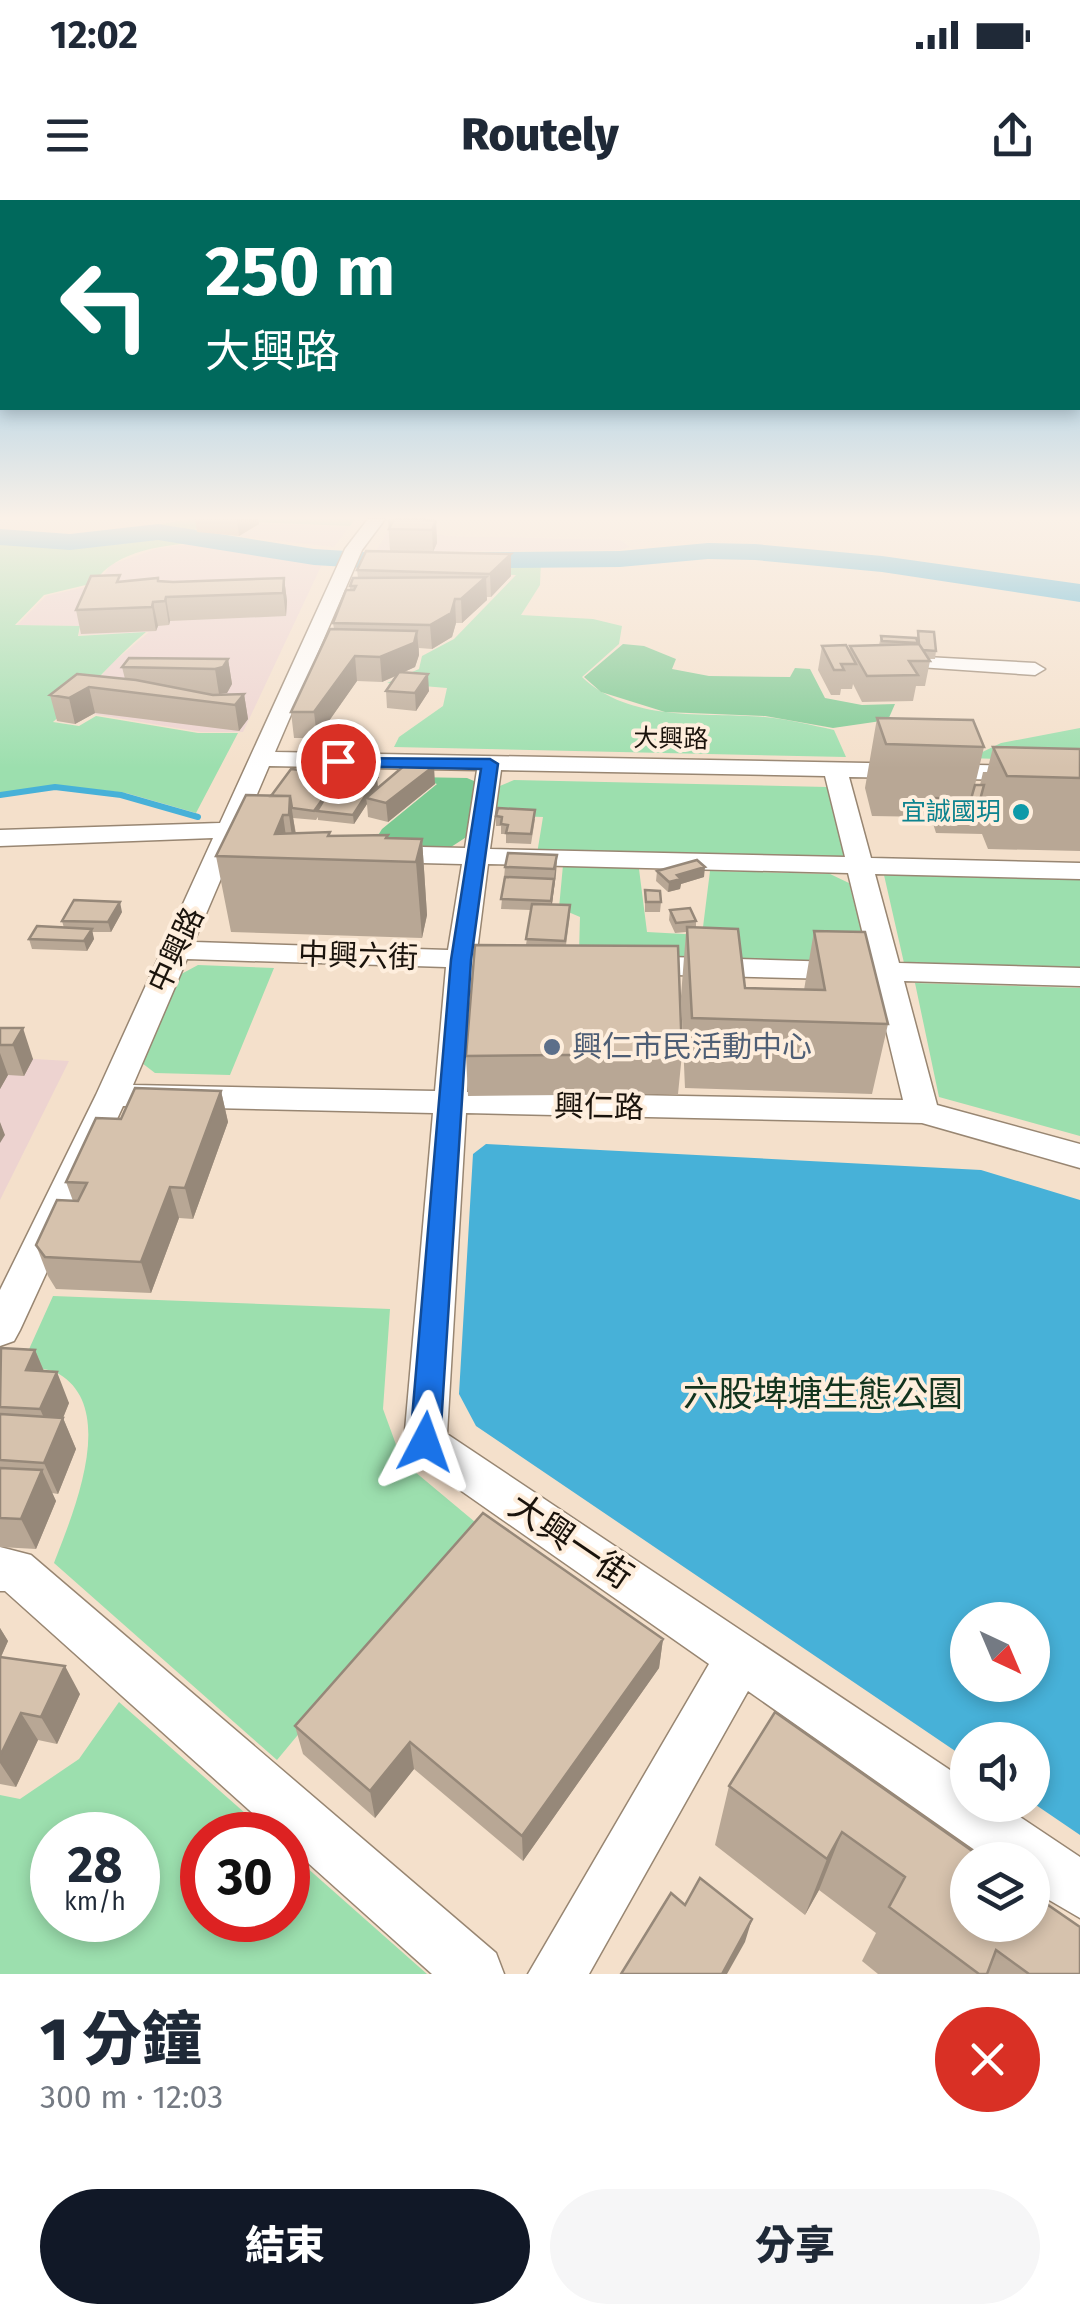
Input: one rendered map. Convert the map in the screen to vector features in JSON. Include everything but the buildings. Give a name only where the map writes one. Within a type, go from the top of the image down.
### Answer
[{"type":"street","name":"中興路","points":[[0,1330],[112,1095],[175,950],[232,841],[262,760],[331,602]]},
{"type":"street","points":[[926,664],[1035,668]]},
{"type":"street","name":"大興路","points":[[262,760],[1080,774]]},
{"type":"street","name":"大興一街","points":[[490,764],[461,960],[425,1442],[1080,1890]]},
{"type":"street","points":[[835,768],[922,1112]]},
{"type":"street","points":[[0,838],[232,841]]},
{"type":"street","points":[[360,853],[476,859],[1080,871]]},
{"type":"street","name":"中興六街","points":[[175,950],[519,962]]},
{"type":"street","points":[[616,964],[1080,978]]},
{"type":"street","name":"興仁路","points":[[112,1095],[922,1112],[1080,1156]]},
{"type":"street","points":[[0,1569],[15,1570],[475,1974]]},
{"type":"street","points":[[557,1974],[740,1656]]},
{"type":"shaded area","points":[[40,602],[304,602],[243,732],[201,732],[93,714],[75,724],[57,721],[85,697],[110,665],[149,632],[79,635],[81,626],[17,625]]},
{"type":"shaded area","points":[[0,1057],[69,1061],[0,1200]]},
{"type":"green space","points":[[0,602],[37,602],[15,625],[80,626],[78,636],[146,632],[53,722],[79,726],[96,716],[198,733],[238,733],[196,813],[126,793],[56,785],[0,793]]},
{"type":"green space","points":[[490,602],[529,602],[521,615],[593,619],[622,626],[619,644],[582,677],[601,692],[645,709],[774,718],[834,730],[846,757],[394,747],[399,737],[443,706],[447,688],[387,683],[419,669],[422,656],[454,639]]},
{"type":"green space","points":[[623,644],[644,646],[676,659],[672,669],[709,676],[790,677],[795,668],[810,669],[825,698],[862,705],[895,704],[888,720],[833,728],[765,716],[665,712],[601,692],[584,677]]},
{"type":"green space","points":[[1080,728],[1080,762],[970,758],[1001,743]]},
{"type":"green space","points":[[413,777],[467,778],[481,784],[468,836],[451,847],[372,845],[382,829],[437,784]]},
{"type":"green space","points":[[514,780],[827,787],[848,861],[537,854],[543,817],[491,815],[495,788]]},
{"type":"green space","points":[[563,865],[639,869],[647,932],[702,935],[710,871],[830,874],[849,883],[867,952],[852,964],[579,953],[580,917],[559,908]]},
{"type":"green space","points":[[884,875],[1080,880],[1080,969],[904,963]]},
{"type":"green space","points":[[198,965],[274,968],[230,1075],[155,1073],[138,1060],[172,979]]},
{"type":"green space","points":[[915,983],[1080,988],[1080,1136],[939,1097]]},
{"type":"green space","points":[[53,1296],[390,1309],[383,1409],[402,1461],[475,1522],[277,1760],[54,1563],[79,1490],[88,1436],[86,1411],[77,1390],[55,1372],[21,1367]]},
{"type":"green space","points":[[119,1702],[244,1812],[180,1812],[180,1942],[310,1942],[310,1870],[427,1974],[0,1974],[0,1795],[20,1799],[79,1759]]},
{"type":"water","name":"六股埤塘生態公園","points":[[486,1144],[981,1170],[1080,1200],[1080,1835],[1050,1815],[1050,1722],[950,1722],[950,1747],[476,1426],[459,1394],[473,1154]]},
{"type":"waterway","points":[[0,795],[55,787],[121,795],[198,817]]},
{"type":"place","name":"宜誠國玥","points":[[1021,812]]},
{"type":"place","name":"興仁市民活動中心","points":[[552,1047]]},
{"type":"route","points":[[338,761],[490,764],[461,960],[425,1442]]}]
